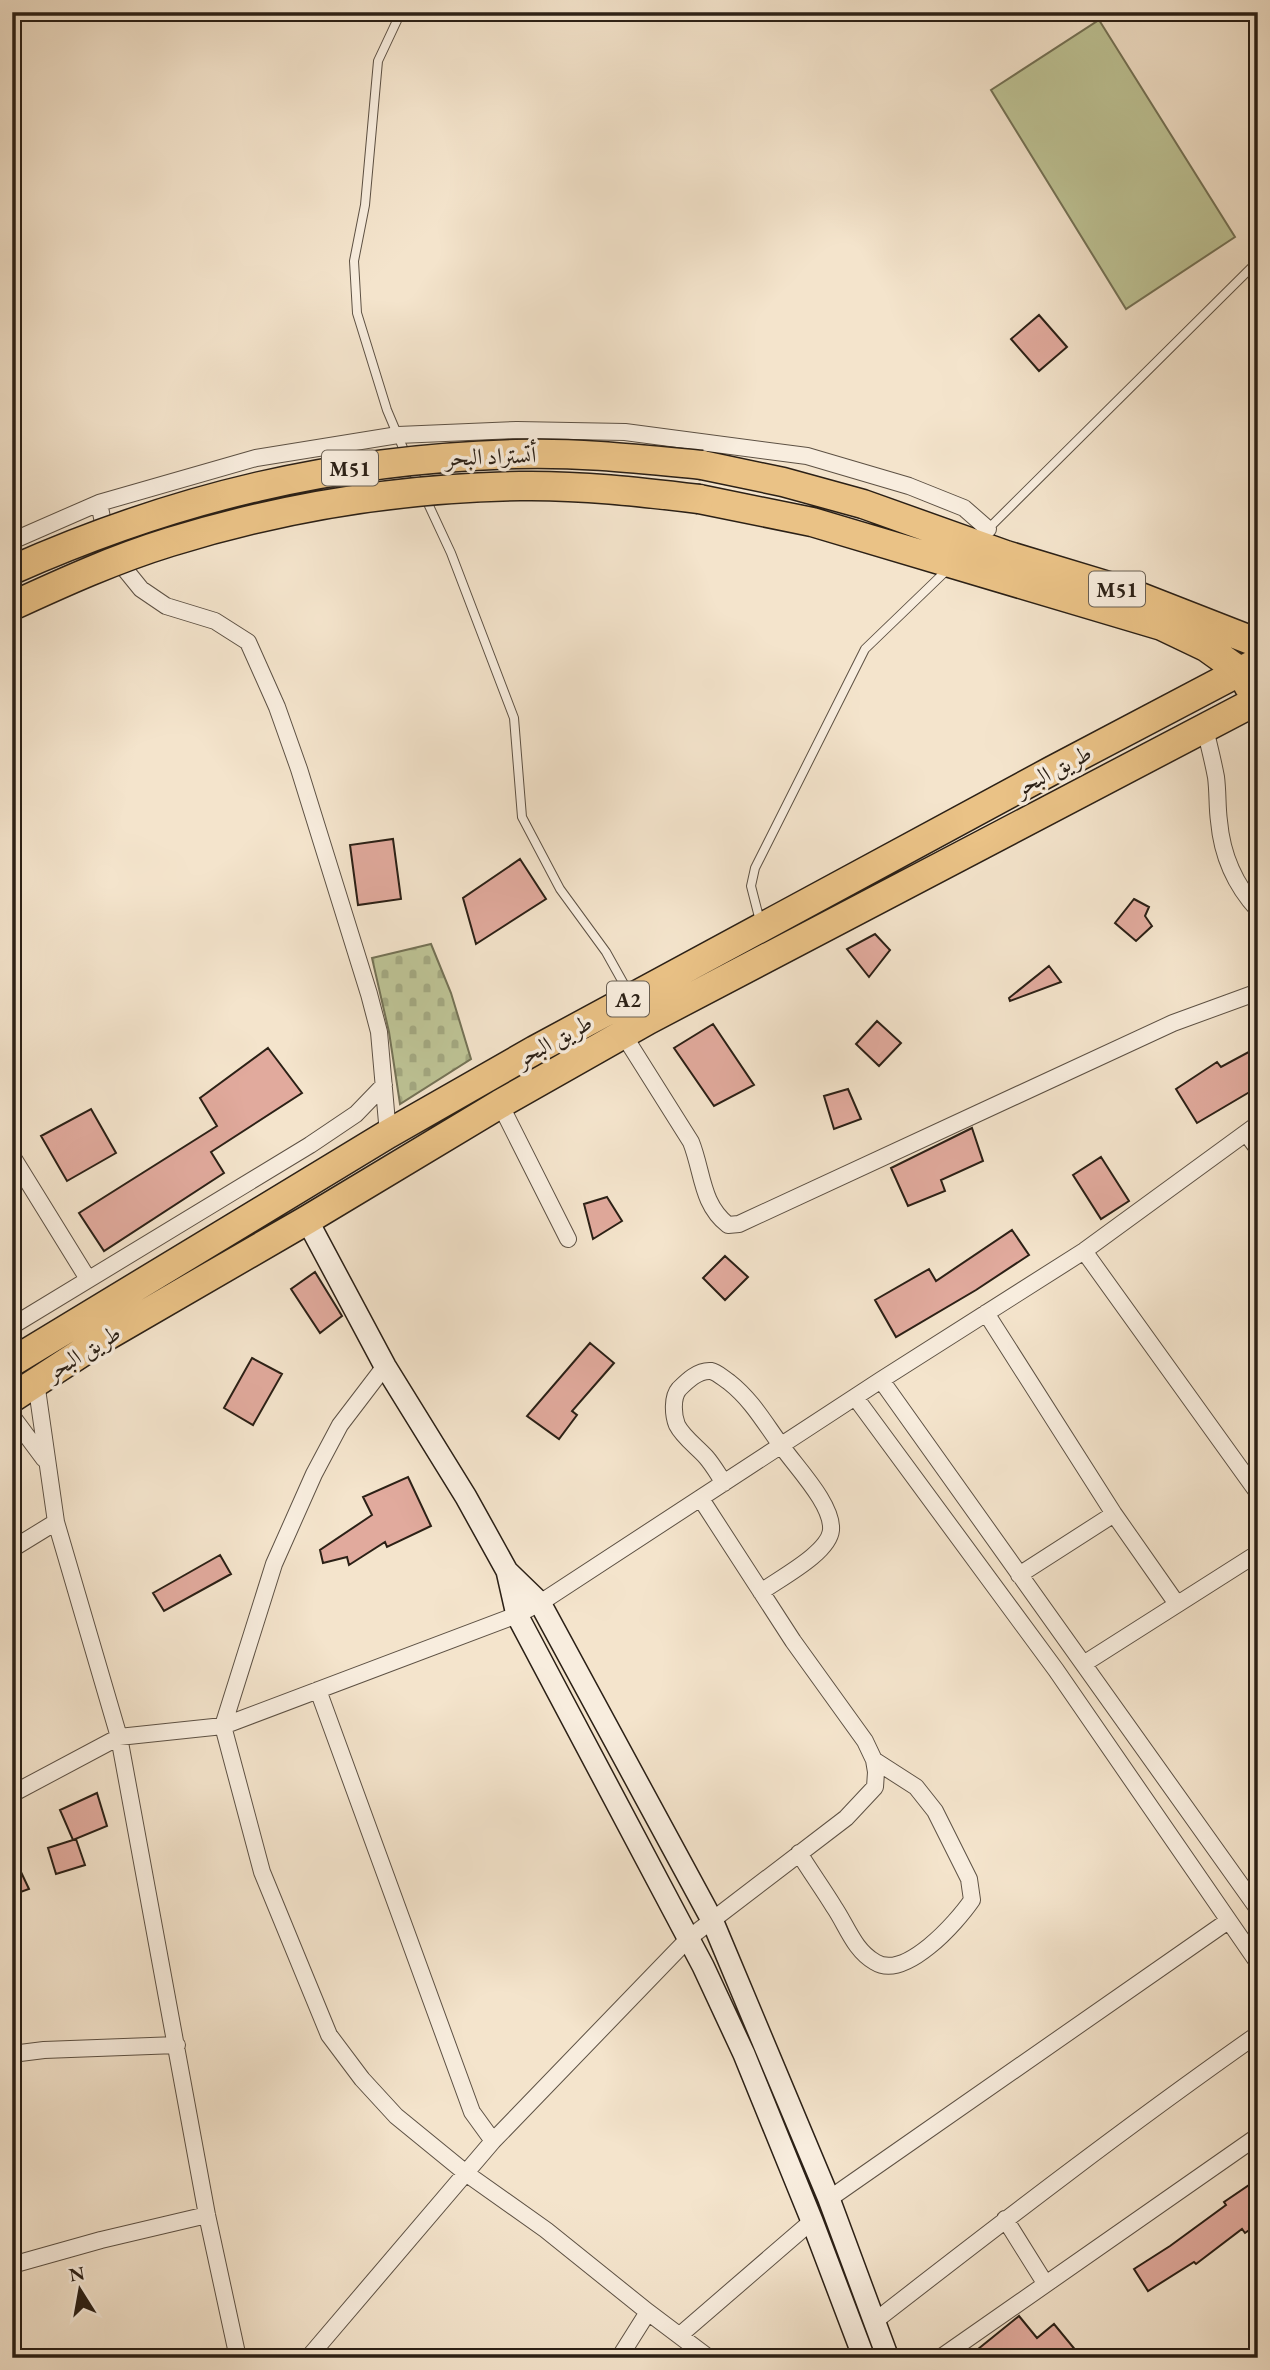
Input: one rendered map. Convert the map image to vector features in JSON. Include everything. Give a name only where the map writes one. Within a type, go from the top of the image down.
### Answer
[{"type":"highway","name":"أتستراد البحر","points":[[12,570],[71,543],[158,512],[246,488],[336,470],[427,458],[519,454],[611,456],[702,464],[863,504],[968,548]]},
{"type":"highway","name":"أتستراد البحر","points":[[12,606],[85,573],[169,542],[255,519],[343,501],[432,490],[521,486],[611,489],[699,499],[812,522],[968,548]]},
{"type":"highway","name":"M51","points":[[968,548],[1125,591],[1258,643]]},
{"type":"highway","points":[[968,548],[1162,626],[1249,667],[1257,701]]},
{"type":"highway","name":"طريق البحر","points":[[12,1362],[388,1134],[631,997],[1249,667]]},
{"type":"highway","name":"طريق البحر","points":[[12,1398],[107,1336],[623,1034],[1257,701]]},
{"type":"main road","points":[[307,1220],[385,1366],[466,1497],[507,1570],[540,1603],[712,1920],[829,2199],[888,2358]]},
{"type":"main road","points":[[507,1570],[517,1615],[689,1938],[744,2054],[812,2221],[863,2358]]},
{"type":"street","points":[[12,541],[99,503],[256,458],[398,435],[517,430],[625,432],[807,456],[909,486],[964,508],[968,548]]},
{"type":"street","points":[[99,503],[110,551],[141,589],[166,606],[215,621],[248,642],[277,707],[299,769],[369,994],[379,1032],[388,1134]]},
{"type":"street","points":[[1205,729],[1216,779],[1223,847],[1241,891],[1258,911]]},
{"type":"street","points":[[623,1034],[691,1143],[699,1162],[709,1205],[728,1225],[738,1224],[1173,1023],[1258,992]]},
{"type":"street","points":[[12,1326],[310,1146],[356,1114],[384,1084]]},
{"type":"street","points":[[500,1104],[568,1239]]},
{"type":"street","points":[[12,1794],[119,1737],[223,1726],[517,1615],[540,1603],[1084,1251],[1252,1129],[1258,1149]]},
{"type":"street","points":[[310,1146],[323,1173]]},
{"type":"street","points":[[12,1156],[88,1279]]},
{"type":"street","points":[[1084,1251],[1258,1493]]},
{"type":"street","points":[[986,1313],[1114,1514],[1177,1604]]},
{"type":"street","points":[[385,1366],[340,1425],[314,1474],[274,1564],[223,1726],[262,1872],[329,2035],[362,2079],[396,2116],[467,2174],[546,2230],[709,2358]]},
{"type":"street","points":[[724,1483],[678,1426],[674,1411],[676,1393],[693,1376],[710,1371],[735,1388],[759,1412],[817,1494],[826,1510],[831,1530],[827,1542],[816,1556],[789,1571],[761,1592]]},
{"type":"street","points":[[881,1380],[1258,1909]]},
{"type":"street","points":[[36,1382],[56,1522],[119,1737],[207,2215],[238,2358]]},
{"type":"street","points":[[855,1397],[1056,1670],[1258,1963]]},
{"type":"street","points":[[12,1416],[46,1461]]},
{"type":"street","points":[[308,2358],[493,2141],[689,1938],[846,1818],[874,1787],[874,1760],[865,1741],[807,1662],[701,1499]]},
{"type":"street","points":[[1019,1575],[1114,1514]]},
{"type":"street","points":[[12,1549],[56,1522]]},
{"type":"street","points":[[1085,1663],[1258,1553]]},
{"type":"street","points":[[318,1690],[472,2112],[493,2141]]},
{"type":"street","points":[[799,1853],[836,1909],[854,1943],[878,1964],[888,1966],[907,1960],[933,1945],[959,1919],[972,1900],[969,1879],[935,1811],[916,1787],[874,1760]]},
{"type":"street","points":[[829,2199],[1228,1921]]},
{"type":"street","points":[[875,2321],[1005,2219],[1258,2034]]},
{"type":"street","points":[[12,2054],[44,2050],[177,2045]]},
{"type":"street","points":[[940,2358],[1258,2136]]},
{"type":"street","points":[[12,2265],[101,2240],[207,2215]]},
{"type":"street","points":[[1005,2219],[1045,2283]]},
{"type":"street","points":[[680,2335],[812,2221]]},
{"type":"street","points":[[620,2358],[648,2312]]},
{"type":"lane","points":[[401,12],[379,61],[365,205],[354,261],[357,313],[387,410],[412,472],[451,552],[514,718],[522,817],[560,888],[606,952],[631,997]]},
{"type":"lane","points":[[762,928],[751,886],[755,868],[865,649],[1258,261]]},
{"type":"green space","points":[[1099,20],[1235,237],[1126,309],[991,90]]},
{"type":"green space","points":[[431,944],[451,993],[471,1059],[400,1104],[389,1032],[372,958]]},
{"type":"building","points":[[1039,315],[1067,347],[1039,371],[1011,339]]},
{"type":"building","points":[[393,839],[401,899],[358,905],[350,845]]},
{"type":"building","points":[[520,859],[546,899],[476,944],[463,898]]},
{"type":"building","points":[[1134,899],[1149,907],[1145,916],[1152,926],[1136,941],[1115,923]]},
{"type":"building","points":[[875,934],[890,950],[869,977],[847,949]]},
{"type":"building","points":[[1049,966],[1061,982],[1010,1001],[1009,998]]},
{"type":"building","points":[[877,1021],[901,1043],[879,1066],[856,1044]]},
{"type":"building","points":[[713,1024],[754,1085],[714,1106],[674,1048]]},
{"type":"building","points":[[1258,1047],[1258,1087],[1197,1123],[1176,1089],[1217,1062],[1221,1067]]},
{"type":"building","points":[[268,1048],[302,1093],[211,1152],[224,1173],[104,1251],[79,1213],[217,1126],[200,1098]]},
{"type":"building","points":[[848,1089],[861,1119],[834,1129],[824,1096]]},
{"type":"building","points":[[91,1109],[116,1153],[67,1181],[41,1136]]},
{"type":"building","points":[[972,1128],[983,1161],[941,1180],[945,1191],[908,1206],[891,1168]]},
{"type":"building","points":[[1101,1157],[1129,1201],[1101,1219],[1073,1175]]},
{"type":"building","points":[[607,1197],[622,1221],[593,1239],[584,1204]]},
{"type":"building","points":[[1012,1230],[1029,1255],[896,1337],[875,1300],[929,1269],[936,1281]]},
{"type":"building","points":[[725,1256],[748,1277],[725,1300],[703,1278]]},
{"type":"building","points":[[315,1272],[342,1316],[320,1333],[291,1289]]},
{"type":"building","points":[[590,1343],[614,1363],[572,1411],[577,1415],[559,1439],[527,1416]]},
{"type":"building","points":[[252,1358],[282,1374],[253,1425],[224,1408]]},
{"type":"building","points":[[408,1477],[431,1526],[387,1547],[385,1542],[349,1565],[347,1557],[323,1563],[320,1550],[372,1515],[363,1497]]},
{"type":"building","points":[[220,1555],[231,1574],[164,1611],[153,1593]]},
{"type":"building","points":[[97,1793],[107,1826],[73,1840],[60,1810]]},
{"type":"building","points":[[76,1839],[85,1865],[56,1874],[48,1848]]},
{"type":"building","points":[[12,1853],[29,1889],[12,1895]]},
{"type":"building","points":[[1258,2179],[1258,2224],[1245,2233],[1242,2229],[1196,2264],[1194,2262],[1148,2291],[1134,2269],[1170,2246],[1226,2205],[1224,2202]]},
{"type":"building","points":[[1019,2316],[1037,2338],[1054,2324],[1082,2358],[967,2358]]}]
